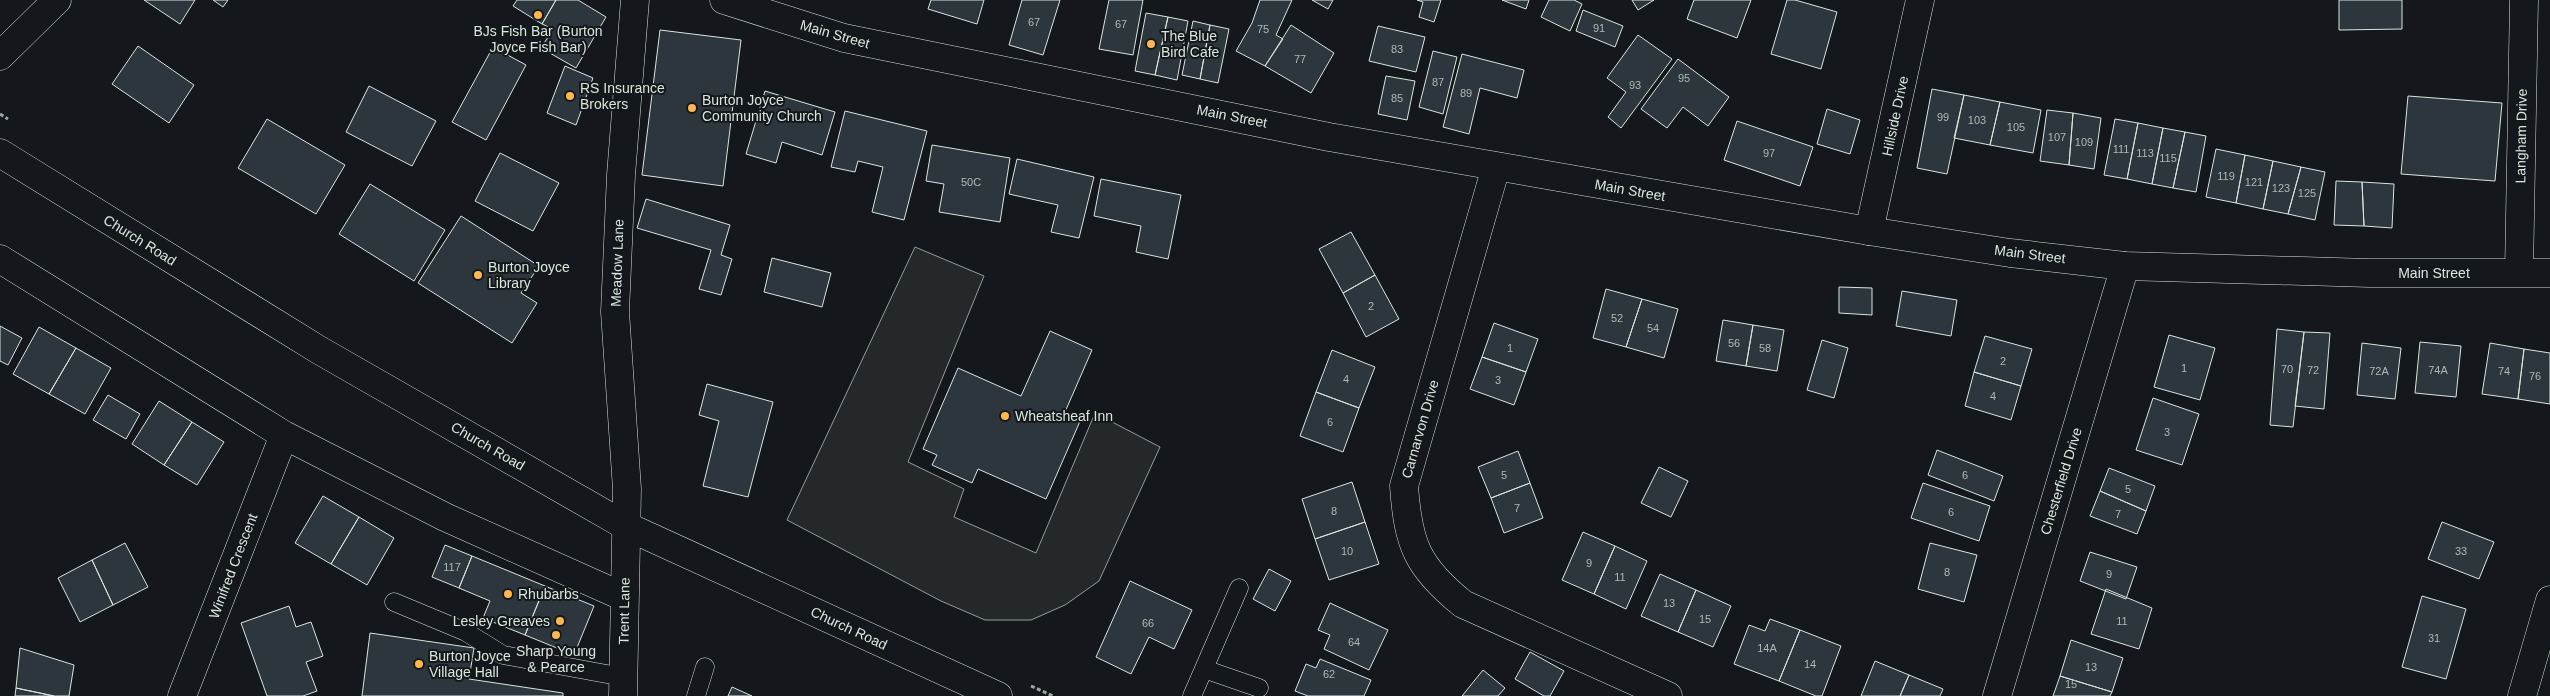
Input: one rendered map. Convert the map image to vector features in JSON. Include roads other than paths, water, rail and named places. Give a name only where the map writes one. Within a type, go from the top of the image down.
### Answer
[{"type":"street","points":[[0,56],[57,0]]},
{"type":"street","name":"Meadow Lane","points":[[626,526],[627,489],[615,312],[621,175],[635,0]]},
{"type":"street","name":"Main Street","points":[[724,0],[844,38],[907,52],[1496,168],[2010,253],[2125,266],[2368,273],[2550,273]]},
{"type":"street","name":"Hillside Drive","points":[[1869,231],[1920,0]]},
{"type":"street","name":"Langham Drive","points":[[2519,272],[2524,0]]},
{"type":"street","name":"Church Road","points":[[0,153],[319,350],[626,526],[998,696]]},
{"type":"street","name":"Carnarvon Drive","points":[[1496,168],[1404,486],[1406,523],[1420,560],[1442,587],[1463,604],[1668,696]]},
{"type":"street","points":[[0,259],[284,435],[444,517],[624,597]]},
{"type":"street","name":"Chesterfield Drive","points":[[1997,696],[2125,266]]},
{"type":"street","name":"Winifred Crescent","points":[[182,696],[284,435]]},
{"type":"street","name":"Trent Lane","points":[[623,687],[626,526]]},
{"type":"street","points":[[2522,696],[2550,600]]},
{"type":"lane","points":[[1192,696],[1239,588]]},
{"type":"lane","points":[[394,602],[466,632],[503,655],[623,687]]},
{"type":"lane","points":[[696,696],[706,667]]},
{"type":"lane","points":[[1204,669],[1259,688]]},
{"type":"place","name":"BJs Fish Bar (Burton Joyce Fish Bar)","points":[[538,15]]},
{"type":"place","name":"The Blue Bird Cafe","points":[[1151,44]]},
{"type":"place","name":"RS Insurance Brokers","points":[[570,96]]},
{"type":"place","name":"Burton Joyce Community Church","points":[[692,108]]},
{"type":"place","name":"Burton Joyce Library","points":[[478,275]]},
{"type":"place","name":"Wheatsheaf Inn","points":[[1005,416]]},
{"type":"place","name":"Rhubarbs","points":[[508,594]]},
{"type":"place","name":"Lesley Greaves","points":[[560,621]]},
{"type":"place","name":"Sharp Young & Pearce","points":[[556,635]]},
{"type":"place","name":"Burton Joyce Village Hall","points":[[419,664]]}]
